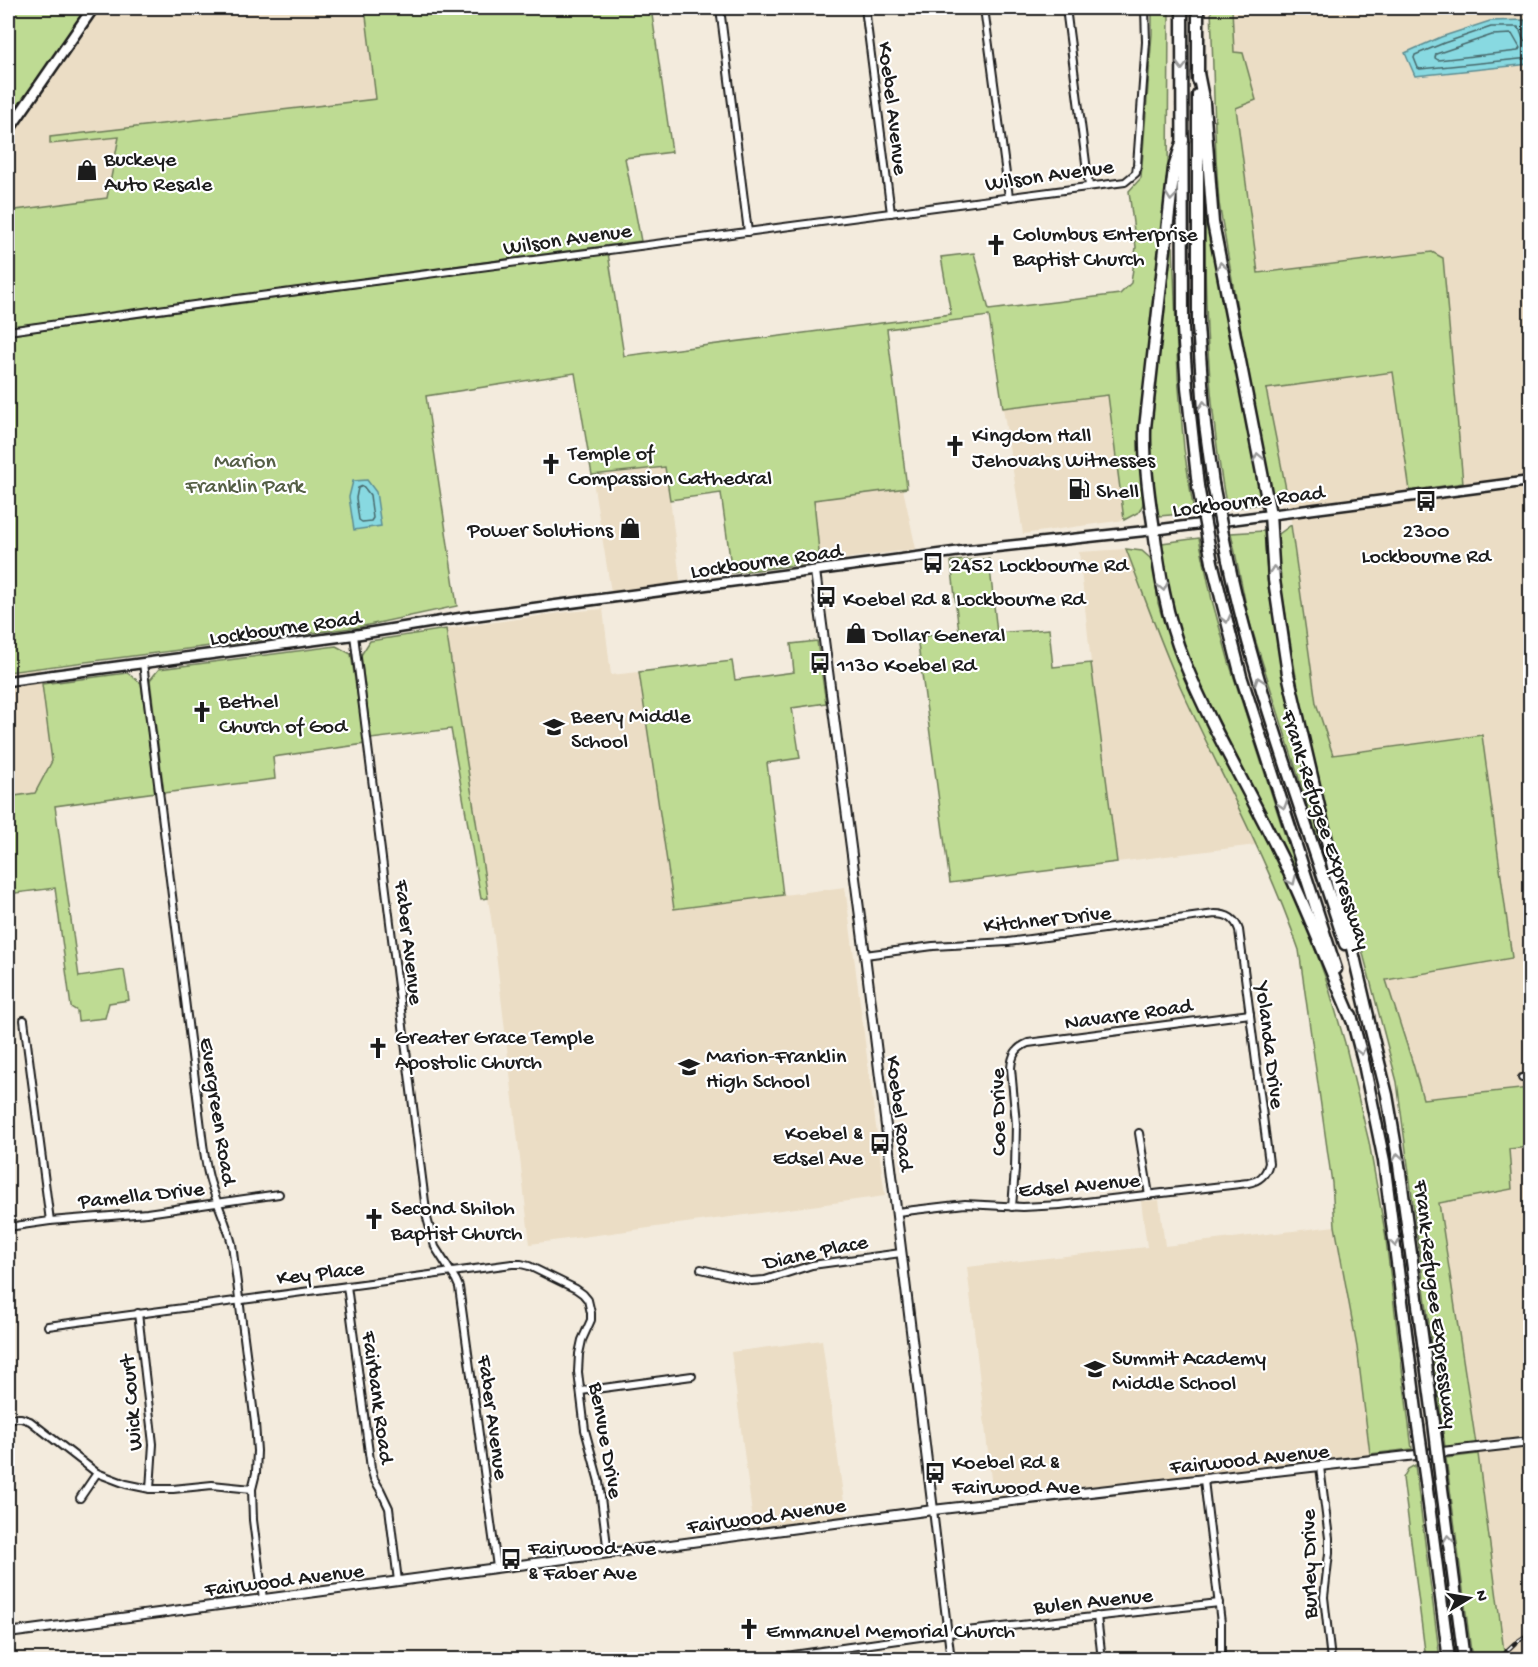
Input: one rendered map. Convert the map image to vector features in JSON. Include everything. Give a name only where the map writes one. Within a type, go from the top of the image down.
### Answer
[{"type":"highway","name":"Frank-Refugee Expressway","points":[[1182,8],[1183,328],[1198,486],[1212,562],[1241,676],[1352,1020],[1364,1064],[1384,1161],[1449,1659]]},
{"type":"highway","name":"Frank-Refugee Expressway","points":[[1198,8],[1198,326],[1204,414],[1213,484],[1227,560],[1255,668],[1368,1016],[1387,1095],[1399,1165],[1464,1659]]},
{"type":"highway","points":[[1198,72],[1204,103],[1213,223],[1270,514],[1274,580],[1288,674],[1368,1016]]},
{"type":"highway","points":[[1183,140],[1174,168],[1145,428],[1147,485],[1156,553],[1165,597],[1184,659],[1210,717],[1293,882],[1352,1020]]},
{"type":"main road","points":[[8,131],[93,8]]},
{"type":"main road","name":"Lockbourne Road","points":[[8,681],[969,550],[1154,530],[1530,481]]},
{"type":"street","points":[[720,8],[748,232]]},
{"type":"street","name":"Koebel Avenue","points":[[864,8],[891,213]]},
{"type":"street","points":[[984,8],[1009,197]]},
{"type":"street","points":[[1066,8],[1089,186]]},
{"type":"street","name":"Wilson Avenue","points":[[8,331],[241,298],[1125,182],[1136,173],[1137,165],[1146,42],[1145,8]]},
{"type":"street","name":"Koebel Road","points":[[815,571],[865,955],[951,1659]]},
{"type":"street","name":"Faber Avenue","points":[[354,635],[427,1218],[435,1247],[459,1287],[497,1567]]},
{"type":"street","name":"Evergreen Road","points":[[143,663],[203,1144],[212,1190],[227,1223],[232,1244],[255,1423],[257,1451],[256,1473],[252,1489],[253,1521],[263,1599]]},
{"type":"street","name":"Kitchner Drive","points":[[865,955],[933,946],[1008,942],[1215,914],[1224,914],[1232,918]]},
{"type":"street","name":"Yolanda Drive","points":[[1232,918],[1239,930],[1269,1163],[1262,1177]]},
{"type":"street","name":"Navarre Road","points":[[1014,1052],[1028,1043],[1250,1014]]},
{"type":"street","points":[[24,1020],[50,1221]]},
{"type":"street","name":"Coe Drive","points":[[1012,1207],[1016,1124],[1011,1068],[1014,1052]]},
{"type":"street","points":[[1522,1078],[1530,1077]]},
{"type":"street","points":[[1139,1133],[1149,1195]]},
{"type":"street","name":"Edsel Avenue","points":[[897,1212],[965,1204],[1012,1207],[1060,1205],[1256,1182],[1262,1177]]},
{"type":"street","name":"Pamella Drive","points":[[8,1227],[50,1221],[120,1216],[279,1194]]},
{"type":"street","name":"Diane Place","points":[[701,1269],[751,1281],[765,1280],[812,1265],[901,1252]]},
{"type":"street","name":"Key Place","points":[[48,1326],[521,1264],[576,1289],[588,1300]]},
{"type":"street","name":"Fairbank Road","points":[[347,1286],[371,1468],[389,1508],[398,1581]]},
{"type":"street","name":"Benvue Drive","points":[[588,1300],[591,1320],[582,1340],[578,1372],[585,1430],[599,1482],[608,1553]]},
{"type":"street","name":"Wick Court","points":[[138,1313],[153,1444],[150,1489]]},
{"type":"street","points":[[581,1391],[692,1376]]},
{"type":"street","points":[[8,1418],[30,1421],[97,1473],[126,1484],[150,1489],[212,1485],[252,1489]]},
{"type":"street","name":"Fairwood Avenue","points":[[8,1633],[933,1510],[1530,1442]]},
{"type":"street","name":"Burley Drive","points":[[1320,1467],[1329,1538],[1324,1609],[1331,1659]]},
{"type":"street","points":[[80,1498],[97,1473]]},
{"type":"street","points":[[1204,1480],[1221,1623],[1221,1659]]},
{"type":"street","name":"Bulen Avenue","points":[[758,1659],[948,1633],[1219,1603]]},
{"type":"street","points":[[1097,1616],[1102,1659]]},
{"type":"shaded area","points":[[86,8],[365,8],[376,99],[50,137],[50,144],[120,136],[107,198],[8,211],[8,122]]},
{"type":"shaded area","points":[[1232,8],[1530,8],[1530,1088],[1423,1099],[1386,980],[1512,958],[1482,735],[1333,755],[1316,703],[1288,499],[1266,389],[1393,372],[1410,491],[1443,258],[1432,252],[1258,273],[1236,108],[1256,100],[1234,53]]},
{"type":"shaded area","points":[[1108,395],[1124,520],[1023,534],[1003,408]]},
{"type":"shaded area","points":[[666,466],[681,588],[612,598],[592,475]]},
{"type":"shaded area","points":[[903,489],[916,549],[820,562],[814,500]]},
{"type":"shaded area","points":[[1126,549],[1179,684],[1256,845],[1117,862],[1079,552]]},
{"type":"shaded area","name":"Marion-Franklin High School","points":[[603,609],[611,675],[639,672],[675,909],[845,887],[885,1196],[530,1244],[494,937],[446,629]]},
{"type":"shaded area","points":[[40,667],[52,761],[35,793],[8,797],[8,672]]},
{"type":"shaded area","points":[[1530,1147],[1530,1659],[1505,1659],[1476,1444],[1439,1202],[1511,1189],[1509,1149]]},
{"type":"shaded area","name":"Summit Academy Middle School","points":[[1159,1200],[1165,1246],[1335,1226],[1357,1347],[1370,1454],[993,1497],[967,1267],[1147,1247],[1141,1201]]},
{"type":"shaded area","points":[[822,1340],[846,1517],[754,1529],[731,1352]]},
{"type":"green space","points":[[8,8],[86,8],[8,122]]},
{"type":"green space","points":[[365,8],[651,8],[672,152],[625,158],[641,241],[8,327],[8,211],[107,198],[119,137],[50,144],[50,137],[376,99]]},
{"type":"green space","name":"Marion Franklin Park","points":[[1152,8],[1169,8],[1168,182],[1140,421],[1139,450],[1143,504],[1139,512],[1124,520],[1108,395],[1003,408],[989,316],[887,329],[907,488],[814,500],[820,562],[732,573],[721,493],[670,500],[665,467],[592,475],[575,373],[426,396],[457,606],[359,627],[8,672],[8,335],[608,253],[624,356],[951,314],[941,257],[974,253],[989,310],[1120,294],[1131,283],[1136,247],[1129,191],[1141,178]]},
{"type":"green space","points":[[1211,8],[1232,8],[1234,52],[1243,53],[1256,100],[1236,108],[1258,273],[1432,252],[1443,258],[1463,483],[1410,491],[1393,372],[1266,389],[1288,499],[1273,493],[1267,483],[1219,203]]},
{"type":"green space","points":[[1207,191],[1263,497],[1261,504],[1227,509],[1215,430],[1208,351],[1205,233],[1205,193]]},
{"type":"green space","points":[[1171,246],[1173,247],[1178,376],[1184,449],[1194,513],[1159,516],[1155,505],[1153,485],[1152,412]]},
{"type":"green space","points":[[1291,525],[1316,703],[1333,755],[1482,735],[1512,958],[1386,980],[1423,1099],[1530,1088],[1530,1147],[1509,1149],[1512,1189],[1439,1203],[1476,1444],[1445,1447],[1397,1082],[1303,719],[1277,549],[1279,534]]},
{"type":"green space","points":[[1264,531],[1268,586],[1321,838],[1318,839],[1249,620],[1231,533]]},
{"type":"green space","points":[[1199,538],[1212,600],[1229,662],[1297,873],[1295,874],[1201,686],[1173,610],[1160,552],[1162,543]]},
{"type":"green space","points":[[1126,549],[1142,551],[1154,564],[1158,603],[1192,695],[1299,905],[1327,982],[1345,1043],[1369,1142],[1385,1232],[1412,1449],[1370,1454],[1357,1347],[1335,1226],[1332,1183],[1299,950],[1273,883],[1173,669]]},
{"type":"green space","points":[[989,559],[997,633],[1049,629],[1053,667],[1091,663],[1117,862],[950,883],[917,637],[959,632],[951,561]]},
{"type":"green space","points":[[446,629],[488,898],[481,899],[451,729],[371,739],[361,655],[370,641]]},
{"type":"green space","points":[[817,641],[826,703],[792,708],[800,758],[767,763],[783,895],[674,909],[639,672],[732,661],[735,680],[794,672],[791,644]]},
{"type":"green space","points":[[336,646],[351,654],[365,744],[273,757],[275,779],[164,793],[150,680],[159,669]]},
{"type":"green space","points":[[127,673],[141,683],[156,792],[55,806],[79,977],[124,970],[129,1000],[109,1003],[105,1018],[78,1021],[77,1011],[71,1007],[55,888],[8,894],[8,797],[35,793],[52,761],[42,684]]},
{"type":"green space","points":[[1478,1454],[1505,1659],[1472,1659],[1446,1458]]},
{"type":"green space","points":[[1415,1465],[1440,1659],[1426,1659],[1403,1478],[1408,1469]]},
{"type":"water","points":[[1525,20],[1530,64],[1415,76],[1405,53],[1441,37],[1490,21]]},
{"type":"water","points":[[367,480],[376,492],[381,526],[354,530],[349,497],[353,481]]},
{"type":"railway","points":[[1497,1660],[1530,1633]]},
{"type":"place","name":"Buckeye Auto Resale","points":[[87,170]]},
{"type":"place","name":"Columbus Enterprise Baptist Church","points":[[996,245]]},
{"type":"place","name":"Kingdom Hall Jehovahs Witnesses","points":[[955,446]]},
{"type":"place","name":"Temple of Compassion Cathedral","points":[[551,464]]},
{"type":"place","name":"Shell","points":[[1079,489]]},
{"type":"place","name":"2300 Lockbourne Rd","points":[[1426,501]]},
{"type":"place","name":"Power Solutions","points":[[630,528]]},
{"type":"place","name":"2452 Lockbourne Rd","points":[[933,563]]},
{"type":"place","name":"Koebel Rd & Lockbourne Rd","points":[[826,597]]},
{"type":"place","name":"Dollar General","points":[[856,633]]},
{"type":"place","name":"1130 Koebel Rd","points":[[820,663]]},
{"type":"place","name":"Bethel Church of God","points":[[202,712]]},
{"type":"place","name":"Beery Middle School","points":[[554,727]]},
{"type":"place","name":"Greater Grace Temple Apostolic Church","points":[[378,1048]]},
{"type":"place","name":"Marion-Franklin High School","points":[[689,1067]]},
{"type":"place","name":"Koebel & Edsel Ave","points":[[880,1144]]},
{"type":"place","name":"Second Shiloh Baptist Church","points":[[374,1219]]},
{"type":"place","name":"Summit Academy Middle School","points":[[1095,1369]]},
{"type":"place","name":"Koebel Rd & Fairwood Ave","points":[[935,1473]]},
{"type":"place","name":"Fairwood Ave & Faber Ave","points":[[511,1559]]},
{"type":"place","name":"Emmanuel Memorial Church","points":[[749,1629]]}]
